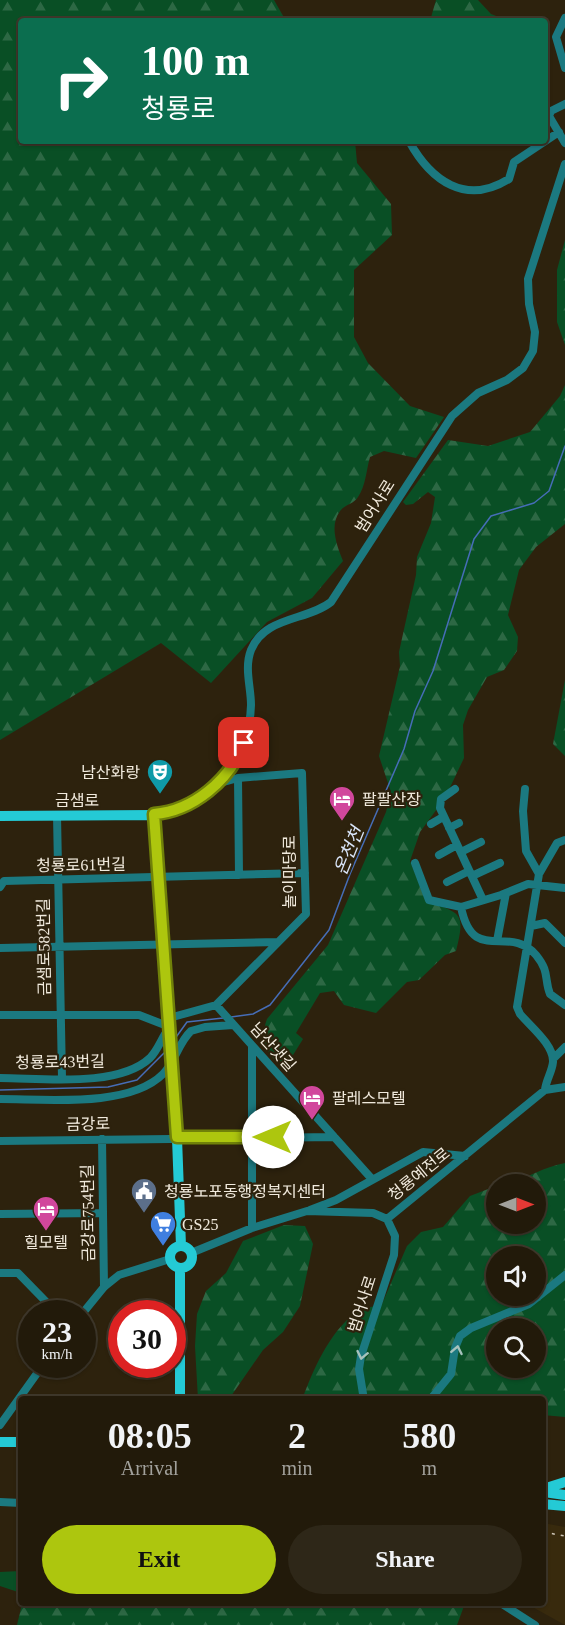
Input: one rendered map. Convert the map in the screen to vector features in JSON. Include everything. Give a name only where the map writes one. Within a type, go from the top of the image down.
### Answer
[{"type":"main road","name":"금샘로","points":[[0,816],[154,814]]},
{"type":"main road","points":[[154,814],[177,1137],[181,1246]]},
{"type":"main road","points":[[181,1246],[191,1253],[190,1264],[180,1268],[170,1259],[174,1249],[181,1246]]},
{"type":"main road","points":[[180,1268],[180,1396]]},
{"type":"main road","points":[[0,1442],[18,1442]]},
{"type":"main road","points":[[0,1449],[18,1449]]},
{"type":"main road","points":[[546,1489],[565,1482]]},
{"type":"main road","points":[[546,1491],[565,1495]]},
{"type":"main road","points":[[546,1504],[565,1506]]},
{"type":"street","points":[[565,18],[556,37],[565,68]]},
{"type":"street","points":[[565,104],[551,111],[549,116],[565,143]]},
{"type":"street","points":[[548,139],[559,132]]},
{"type":"street","points":[[411,144],[416,154],[449,186],[459,190],[480,190],[498,186],[509,179],[514,162],[541,144]]},
{"type":"street","name":"범어사로","points":[[154,814],[182,808],[220,783],[241,752],[249,730],[251,704],[248,669],[251,650],[261,635],[276,624],[322,609],[331,602],[452,416],[478,393],[507,380],[523,368],[533,351],[535,332],[529,304],[528,279],[565,164]]},
{"type":"street","name":"놀이마당로","points":[[169,1022],[216,1005],[306,915],[302,773],[238,778],[220,783]]},
{"type":"street","points":[[238,778],[239,875]]},
{"type":"street","points":[[456,789],[441,799],[439,803],[443,817],[483,900]]},
{"type":"street","points":[[525,789],[523,811],[526,851],[538,879]]},
{"type":"street","name":"금샘로582번길","points":[[57,815],[62,1078]]},
{"type":"street","points":[[431,824],[443,817]]},
{"type":"street","points":[[448,828],[459,823]]},
{"type":"street","points":[[565,840],[557,843],[538,879],[517,1007],[520,1014],[551,1051],[553,1059],[545,1090],[565,1088]]},
{"type":"street","points":[[438,855],[481,842]]},
{"type":"street","points":[[415,863],[429,900],[461,907],[506,893],[538,879],[565,888]]},
{"type":"street","points":[[447,882],[500,863]]},
{"type":"street","name":"청룡로61번길","points":[[2,884],[304,873]]},
{"type":"street","points":[[497,941],[506,893]]},
{"type":"street","points":[[461,907],[468,928],[475,937],[481,940],[501,939],[526,948],[535,954],[549,978],[550,994],[565,1005]]},
{"type":"street","points":[[531,926],[545,923],[565,943]]},
{"type":"street","points":[[0,948],[278,942]]},
{"type":"street","points":[[216,1005],[233,1026]]},
{"type":"street","points":[[0,1015],[139,1015],[169,1022]]},
{"type":"street","name":"청룡로43번길","points":[[0,1078],[104,1077],[131,1070],[152,1056],[169,1022]]},
{"type":"street","name":"남산냇길","points":[[0,1099],[98,1098],[123,1094],[144,1087],[161,1076],[172,1061],[184,1037],[191,1031],[233,1026],[371,1178]]},
{"type":"street","points":[[252,1046],[252,1228]]},
{"type":"street","points":[[553,1059],[565,1047]]},
{"type":"street","name":"청룡예전로","points":[[191,1253],[252,1228],[307,1211],[374,1213],[387,1220],[545,1090]]},
{"type":"street","name":"금강로","points":[[0,1141],[177,1137],[334,1137]]},
{"type":"street","name":"금강로754번길","points":[[102,1139],[104,1287]]},
{"type":"street","points":[[307,1211],[336,1200],[371,1178],[423,1152],[465,1156]]},
{"type":"street","points":[[0,1214],[103,1213]]},
{"type":"street","name":"범어사로","points":[[363,1396],[359,1370],[361,1356],[394,1255],[395,1236],[387,1220]]},
{"type":"street","points":[[93,1300],[104,1287],[119,1275],[170,1259]]},
{"type":"street","points":[[0,1273],[18,1273],[44,1300]]},
{"type":"street","points":[[433,1396],[451,1374],[455,1348],[460,1336],[471,1328],[529,1304],[565,1275]]},
{"type":"street","points":[[21,1396],[34,1378]]},
{"type":"street","points":[[0,1425],[18,1400]]},
{"type":"street","points":[[0,1502],[18,1503]]},
{"type":"street","points":[[505,1606],[535,1625]]},
{"type":"shaded area","points":[[546,1524],[565,1527],[565,1625],[531,1606],[546,1606]]},
{"type":"green space","points":[[0,0],[274,0],[284,18],[18,18],[18,144],[355,144],[357,163],[391,204],[392,235],[354,270],[354,337],[368,363],[410,406],[444,417],[416,458],[384,451],[370,457],[361,492],[352,503],[340,511],[335,523],[335,536],[343,561],[312,598],[267,622],[211,683],[161,643],[0,740]]},
{"type":"green space","points":[[436,0],[478,0],[491,14],[501,18],[431,18]]},
{"type":"green space","points":[[565,240],[565,345],[557,322],[557,270]]},
{"type":"green space","points":[[565,385],[565,524],[536,547],[519,570],[508,615],[518,637],[517,651],[504,670],[487,677],[468,710],[463,725],[464,758],[445,798],[420,832],[410,861],[425,899],[452,911],[460,920],[456,951],[445,955],[419,980],[407,982],[376,1013],[344,1005],[334,991],[320,993],[296,1033],[303,1039],[293,1055],[281,1064],[271,1056],[265,1045],[264,1032],[267,1019],[328,945],[386,812],[391,792],[379,756],[400,666],[399,652],[416,575],[417,557],[431,523],[435,497],[428,492],[413,504],[406,505],[403,502],[448,440],[488,446],[530,432],[560,396]]},
{"type":"green space","points":[[565,680],[565,756],[553,744]]},
{"type":"green space","points":[[565,1163],[565,1417],[546,1415],[546,1396],[304,1396],[317,1365],[337,1331],[355,1313],[382,1304],[407,1246],[421,1232],[443,1227],[470,1196],[486,1190],[486,1234],[546,1234],[546,1174],[532,1174]]},
{"type":"green space","points":[[284,1225],[305,1226],[313,1244],[300,1306],[283,1332],[263,1350],[231,1396],[198,1396],[195,1346],[197,1314],[206,1291],[226,1273],[243,1241]]},
{"type":"green space","points":[[18,1571],[18,1592],[0,1586],[0,1572]]},
{"type":"green space","points":[[22,1606],[464,1606],[457,1625],[17,1625]]},
{"type":"waterway","name":"온천천","points":[[231,1017],[253,1014],[270,1005],[329,930],[350,874],[404,749],[415,711],[433,671],[474,539],[491,516],[534,503],[549,491],[565,446]]},
{"type":"waterway","name":"온천천","points":[[174,1040],[187,1022],[223,1018]]},
{"type":"waterway","name":"온천천","points":[[0,1090],[108,1087],[137,1080],[166,1051]]},
{"type":"railway","points":[[546,1533],[565,1536]]},
{"type":"place","name":"남산화랑","points":[[160,795]]},
{"type":"place","name":"팔팔산장","points":[[342,822]]},
{"type":"place","name":"팔레스모텔","points":[[312,1121]]},
{"type":"place","name":"청룡노포동행정복지센터","points":[[144,1214]]},
{"type":"place","name":"힐모텔","points":[[46,1232]]},
{"type":"place","name":"GS25","points":[[163,1247]]},
{"type":"route","points":[[244,743],[241,752],[220,783],[182,808],[154,814],[177,1137],[273,1137]]}]
